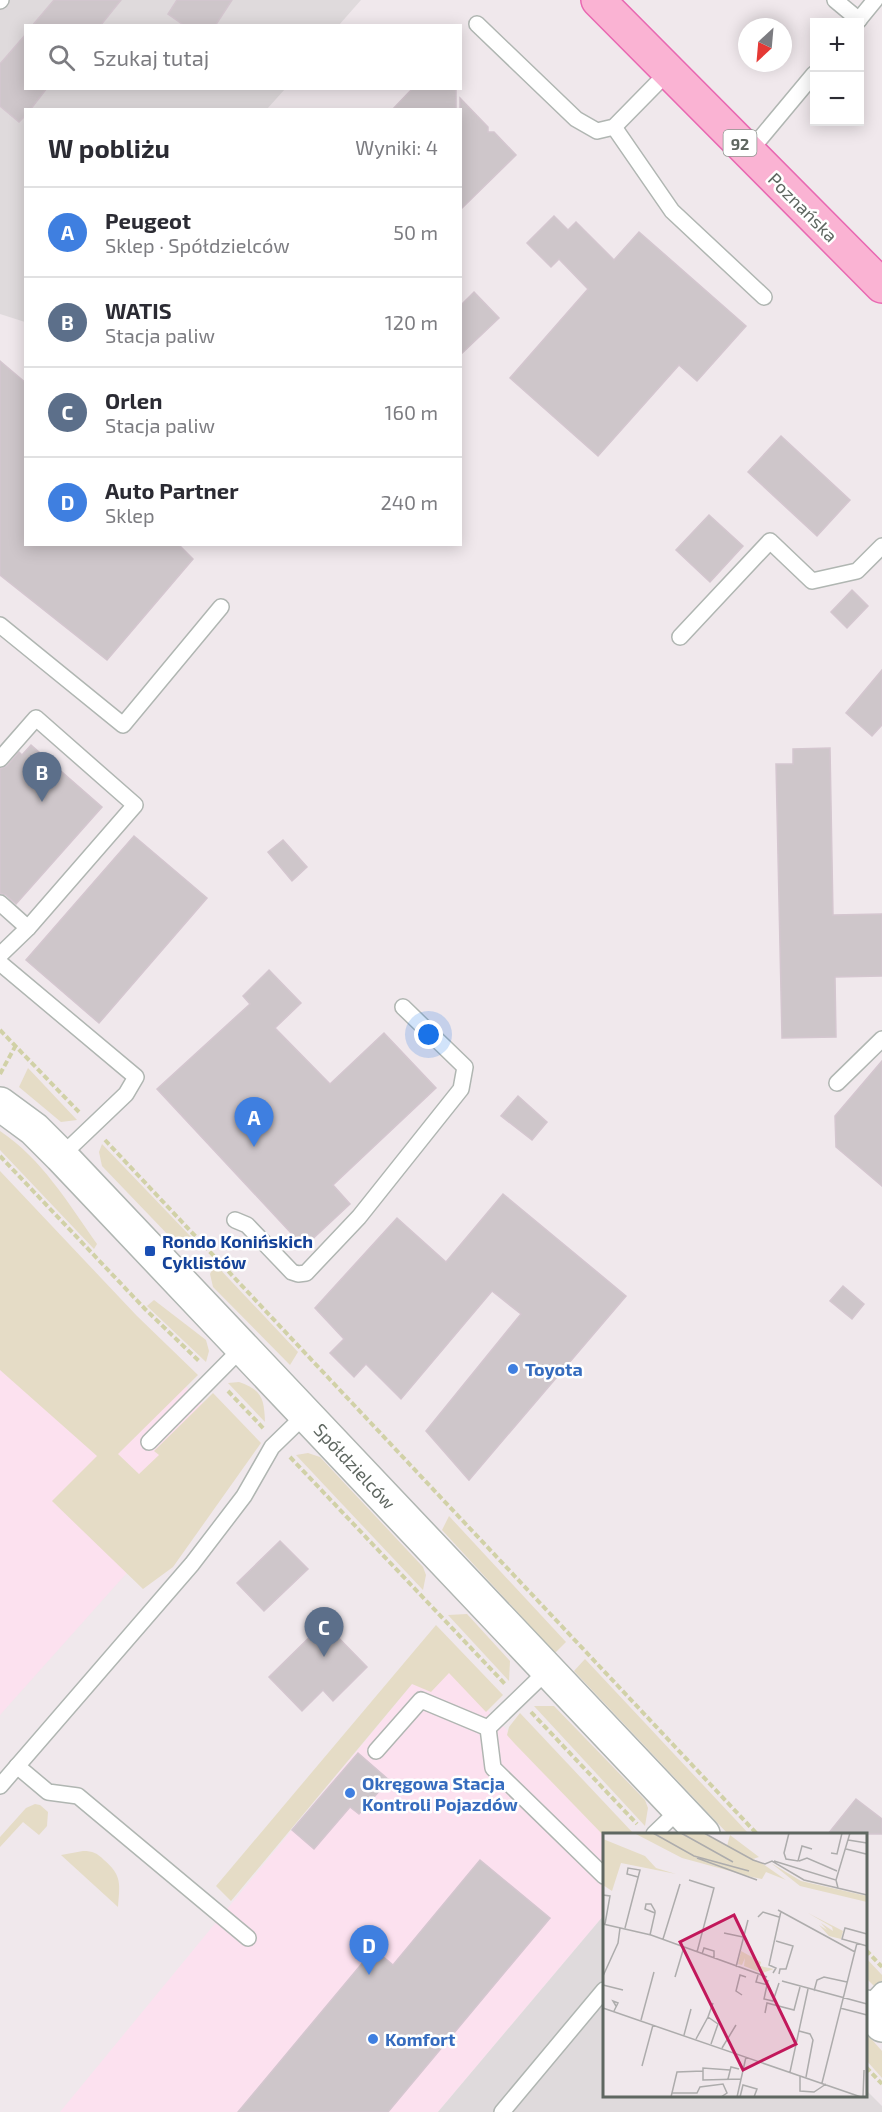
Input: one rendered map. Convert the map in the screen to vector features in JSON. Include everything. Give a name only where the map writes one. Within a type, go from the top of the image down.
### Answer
[{"type":"main road","name":"Poznańska","points":[[598,0],[882,286]]},
{"type":"street","name":"Spółdzielców","points":[[0,1104],[34,1129],[61,1156],[702,1833]]},
{"type":"street","points":[[867,2008],[882,2025]]},
{"type":"lane","points":[[835,0],[855,18]]},
{"type":"lane","points":[[860,18],[875,0]]},
{"type":"lane","points":[[477,24],[576,119],[597,131],[614,127],[669,71]]},
{"type":"lane","points":[[749,152],[810,79]]},
{"type":"lane","points":[[614,127],[672,211],[764,297]]},
{"type":"lane","points":[[680,637],[770,541],[812,581],[857,571],[882,546]]},
{"type":"lane","points":[[0,625],[123,725],[221,606]]},
{"type":"lane","points":[[0,759],[36,718],[135,805],[28,928],[0,955]]},
{"type":"lane","points":[[0,903],[28,928]]},
{"type":"lane","points":[[0,963],[136,1077],[126,1094],[61,1156]]},
{"type":"lane","points":[[235,1220],[247,1226],[292,1272],[306,1273],[359,1216],[461,1089],[465,1067],[403,1007]]},
{"type":"lane","points":[[837,1083],[882,1039]]},
{"type":"lane","points":[[149,1442],[242,1348]]},
{"type":"lane","points":[[0,1786],[192,1564],[244,1496],[277,1443],[306,1414]]},
{"type":"lane","points":[[488,1728],[548,1670]]},
{"type":"lane","points":[[376,1751],[422,1700],[488,1728]]},
{"type":"lane","points":[[488,1728],[493,1768],[603,1875]]},
{"type":"lane","points":[[17,1766],[48,1792],[78,1796],[248,1938]]},
{"type":"lane","points":[[655,1833],[679,1810]]},
{"type":"lane","points":[[867,2006],[882,1990]]},
{"type":"lane","points":[[502,2112],[603,1991]]},
{"type":"path","points":[[0,1030],[756,1833]]},
{"type":"path","points":[[0,1074],[16,1045]]},
{"type":"path","points":[[0,1156],[145,1309],[277,1443],[639,1826]]},
{"type":"path","points":[[867,1951],[882,1967]]},
{"type":"path","points":[[867,2068],[882,2084]]},
{"type":"shaded area","points":[[0,0],[361,0],[340,24],[24,24],[24,90],[284,90],[268,108],[24,108],[24,322],[0,314]]},
{"type":"shaded area","points":[[28,1068],[77,1120],[61,1122],[19,1087]]},
{"type":"shaded area","points":[[0,1131],[42,1168],[97,1244],[94,1249],[0,1150]]},
{"type":"shaded area","points":[[102,1144],[193,1239],[173,1240],[102,1166],[99,1152]]},
{"type":"shaded area","points":[[0,1171],[137,1316],[198,1375],[118,1454],[139,1474],[159,1455],[154,1451],[213,1393],[261,1443],[173,1567],[143,1589],[52,1501],[97,1456],[0,1370]]},
{"type":"shaded area","points":[[0,1195],[242,1444],[0,1715]]},
{"type":"shaded area","points":[[215,1264],[298,1352],[290,1365],[213,1287],[210,1274]]},
{"type":"shaded area","points":[[154,1300],[206,1340],[209,1351],[206,1362],[147,1306]]},
{"type":"shaded area","points":[[239,1382],[258,1392],[263,1402],[265,1422],[228,1383]]},
{"type":"shaded area","points":[[308,1453],[320,1457],[423,1567],[426,1575],[423,1590],[296,1455]]},
{"type":"shaded area","points":[[449,1516],[566,1642],[555,1653],[442,1530]]},
{"type":"shaded area","points":[[467,1614],[510,1661],[509,1681],[448,1615]]},
{"type":"shaded area","points":[[436,1625],[503,1695],[486,1712],[449,1673],[431,1692],[412,1684],[231,1901],[216,1886]]},
{"type":"shaded area","points":[[435,1656],[607,1833],[603,1833],[603,1916],[438,2112],[60,2112]]},
{"type":"shaded area","points":[[585,1659],[748,1833],[727,1833],[574,1671]]},
{"type":"shaded area","points":[[534,1706],[554,1706],[645,1800],[648,1808],[645,1826]]},
{"type":"shaded area","points":[[520,1713],[633,1833],[603,1833],[603,1835],[507,1735],[509,1727]]},
{"type":"shaded area","points":[[35,1804],[48,1812],[47,1826],[39,1835],[23,1822],[0,1847],[0,1837],[26,1808]]},
{"type":"shaded area","points":[[83,1851],[97,1854],[114,1870],[119,1886],[118,1907],[61,1855]]},
{"type":"shaded area","points":[[603,1916],[603,2097],[867,2097],[867,2091],[882,2106],[882,2112],[438,2112]]},
{"type":"shaded area","points":[[867,1959],[882,1975],[882,1984],[877,1989],[867,1979]]},
{"type":"shaded area","points":[[867,2034],[882,2051],[882,2078],[867,2061]]},
{"type":"building","points":[[54,0],[121,0],[102,24],[34,24]]},
{"type":"building","points":[[177,0],[232,0],[216,24],[182,24],[168,14]]},
{"type":"building","points":[[24,36],[24,90],[45,90],[32,108],[24,108],[24,117],[19,122],[0,106],[0,64]]},
{"type":"building","points":[[411,90],[456,90],[456,108],[394,108]]},
{"type":"building","points":[[460,98],[488,127],[488,132],[494,132],[516,155],[462,208],[462,108],[460,108]]},
{"type":"building","points":[[554,216],[568,230],[576,222],[614,260],[639,232],[746,326],[697,381],[679,365],[598,456],[510,378],[588,289],[559,259],[551,267],[527,243]]},
{"type":"building","points":[[474,292],[499,318],[462,353],[462,304]]},
{"type":"building","points":[[0,361],[24,381],[24,546],[180,546],[193,559],[107,660],[0,575]]},
{"type":"building","points":[[781,436],[850,500],[817,536],[748,472]]},
{"type":"building","points":[[709,515],[743,546],[710,582],[676,550]]},
{"type":"building","points":[[852,590],[868,606],[847,628],[831,612]]},
{"type":"building","points":[[882,670],[882,725],[872,736],[846,713]]},
{"type":"building","points":[[31,745],[102,807],[16,904],[0,893],[0,769],[7,766],[19,752],[22,755]]},
{"type":"building","points":[[830,748],[833,915],[882,914],[882,976],[835,977],[836,1037],[782,1038],[776,764],[793,764],[793,749]]},
{"type":"building","points":[[134,836],[207,898],[99,1023],[26,960]]},
{"type":"building","points":[[283,840],[307,867],[292,881],[268,852]]},
{"type":"building","points":[[269,970],[301,1003],[275,1028],[330,1084],[384,1033],[436,1088],[333,1185],[350,1204],[304,1247],[157,1089],[250,1004],[243,996]]},
{"type":"building","points":[[882,1061],[882,1186],[836,1147],[835,1116]]},
{"type":"building","points":[[518,1096],[547,1122],[532,1140],[501,1116]]},
{"type":"building","points":[[503,1194],[626,1296],[469,1480],[426,1431],[521,1314],[492,1291],[401,1399],[366,1364],[354,1377],[330,1353],[344,1339],[315,1308],[397,1218],[446,1262]]},
{"type":"building","points":[[843,1286],[864,1304],[852,1319],[830,1301]]},
{"type":"building","points":[[280,1541],[308,1569],[264,1611],[237,1583]]},
{"type":"building","points":[[324,1623],[367,1667],[333,1701],[323,1690],[302,1711],[269,1677]]},
{"type":"building","name":"Okręgowa Stacja Kontroli Pojazdów","points":[[358,1753],[389,1780],[359,1814],[350,1807],[314,1849],[292,1830]]},
{"type":"building","points":[[856,1799],[882,1819],[882,1834],[829,1833]]},
{"type":"building","points":[[480,1860],[550,1918],[388,2112],[238,2112],[374,1949],[393,1965]]},
{"type":"place","name":"WATIS","points":[[42,802]]},
{"type":"place","name":"Peugeot","points":[[254,1147]]},
{"type":"place","name":"Rondo Konińskich Cyklistów","points":[[150,1251]]},
{"type":"place","name":"Toyota","points":[[513,1369]]},
{"type":"place","name":"Orlen","points":[[324,1657]]},
{"type":"place","name":"Okręgowa Stacja Kontroli Pojazdów","points":[[350,1793]]},
{"type":"place","name":"Auto Partner","points":[[369,1975]]},
{"type":"place","name":"Komfort","points":[[373,2039]]}]
